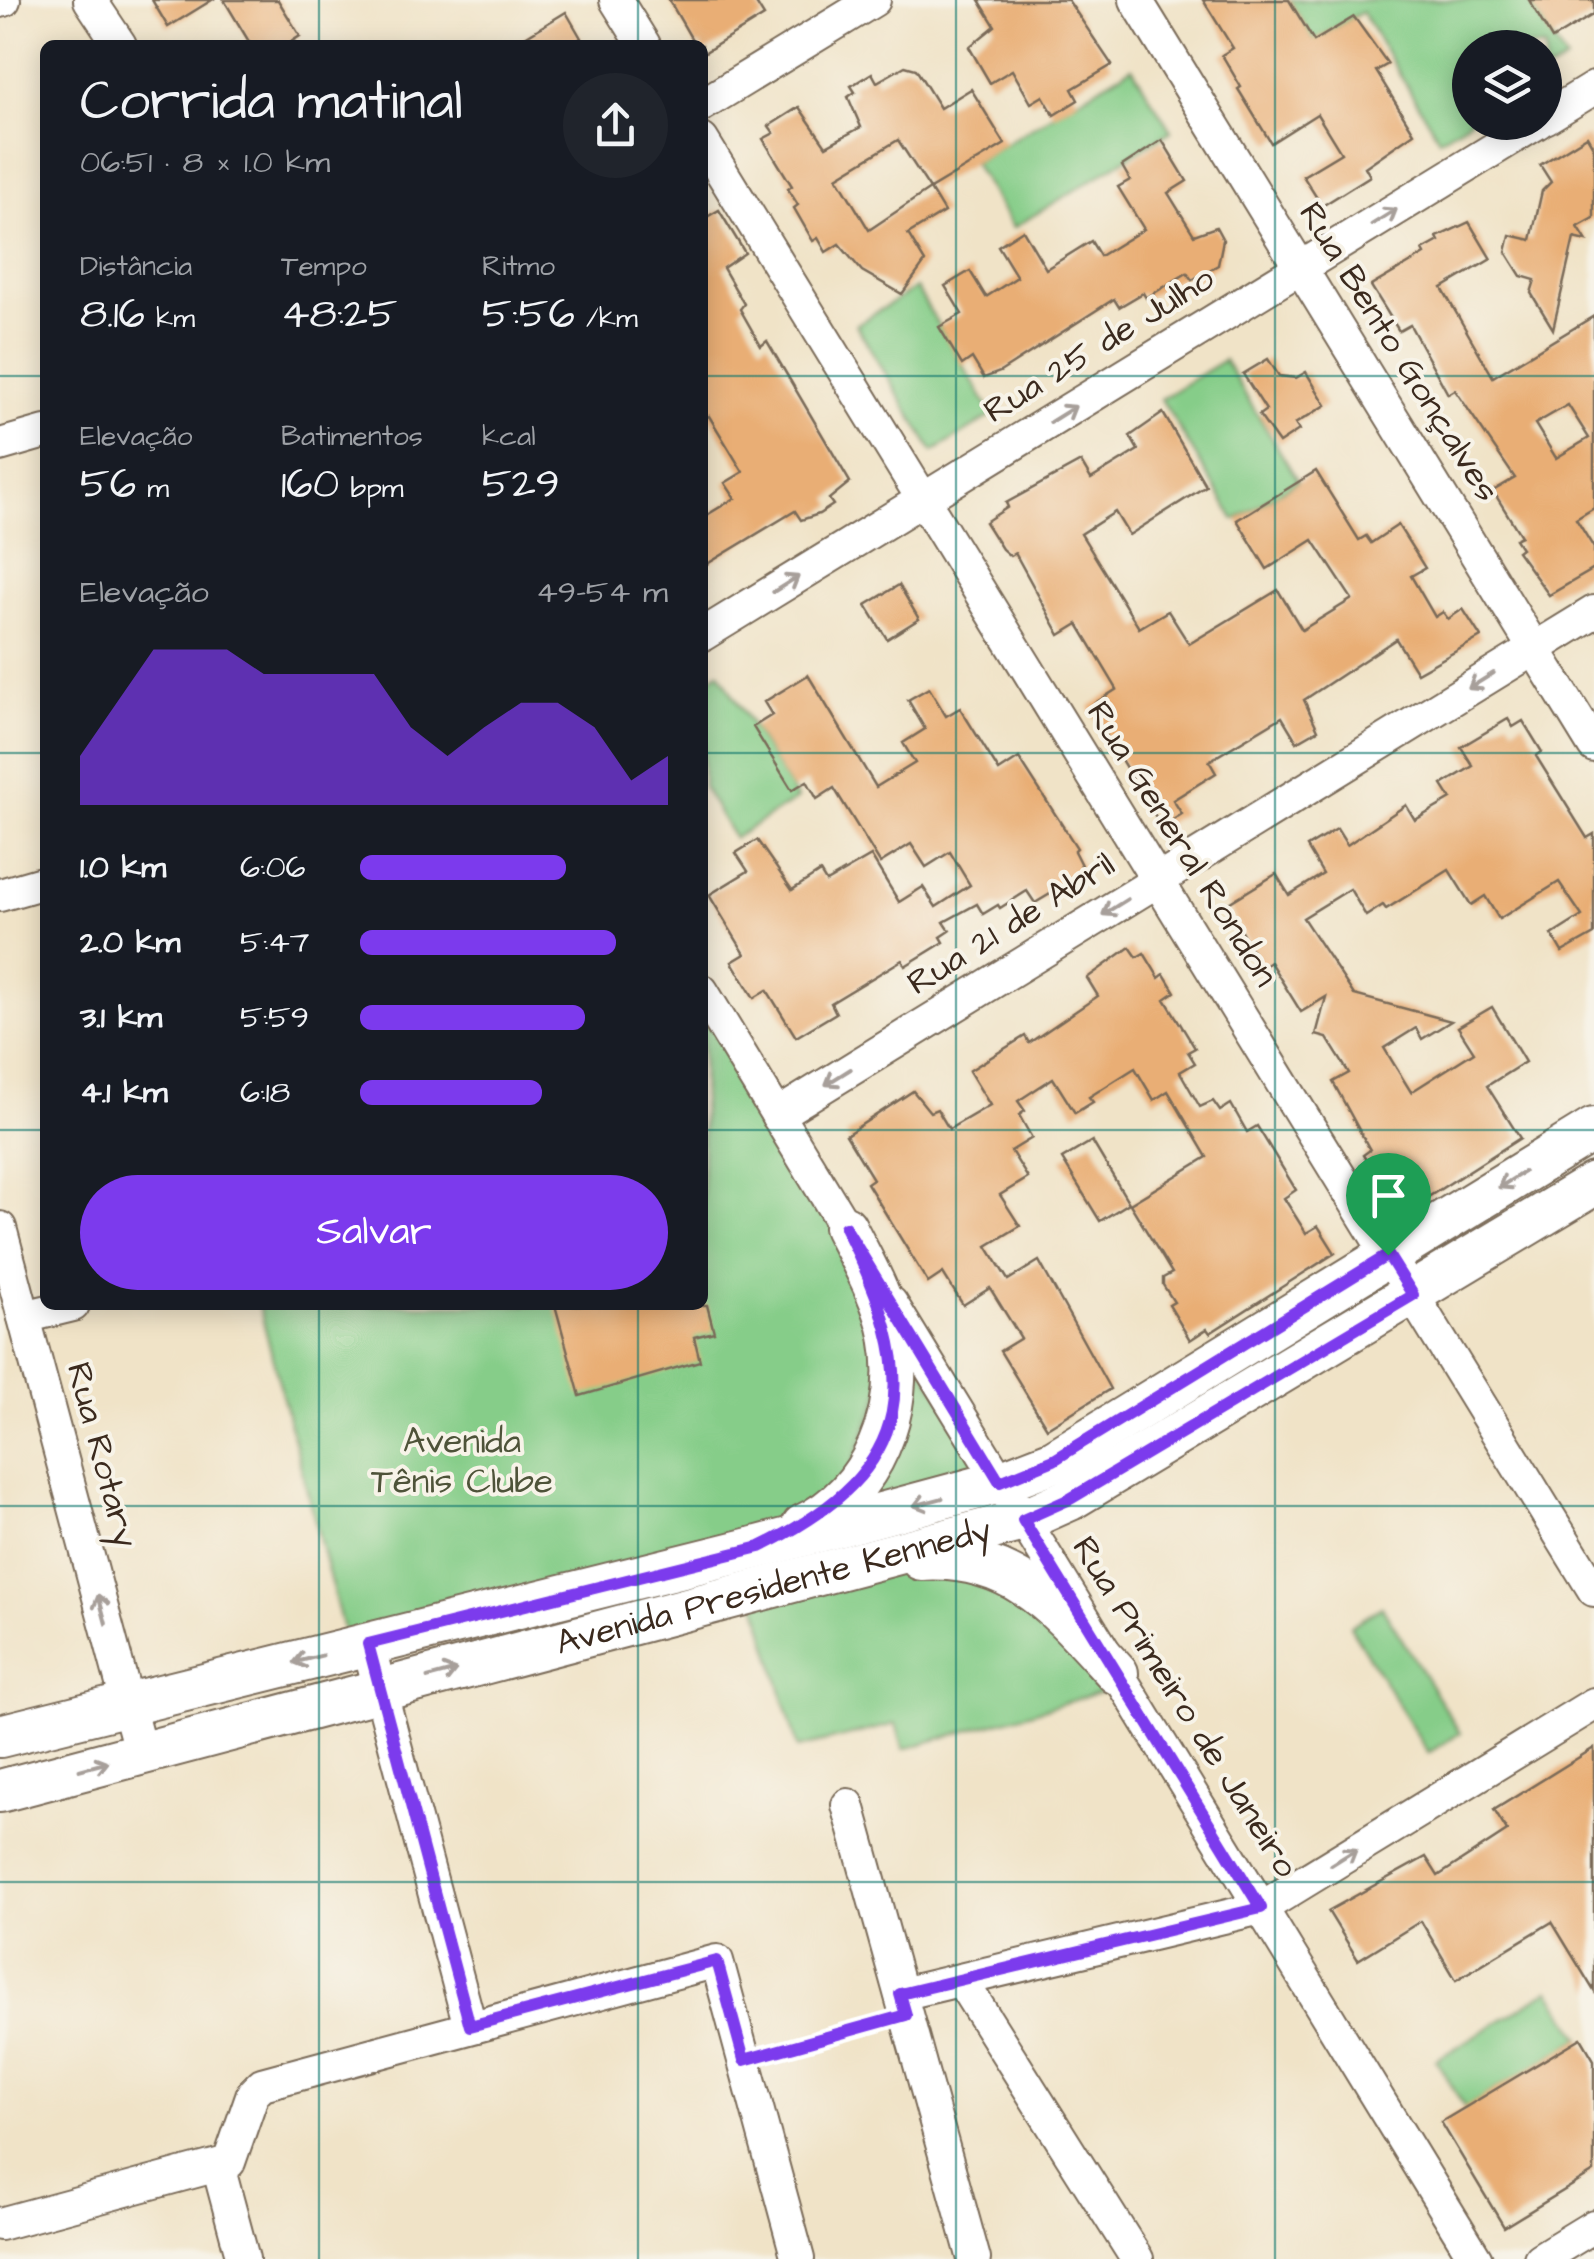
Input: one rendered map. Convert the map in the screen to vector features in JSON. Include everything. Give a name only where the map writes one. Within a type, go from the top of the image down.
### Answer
[{"type":"main road","name":"Avenida Presidente Kennedy","points":[[0,1736],[760,1547],[1000,1482],[1054,1460],[1594,1129]]},
{"type":"main road","name":"Avenida Presidente Kennedy","points":[[0,1791],[1023,1520],[1070,1499],[1594,1184]]},
{"type":"main road","points":[[760,1547],[810,1523],[846,1495],[876,1457],[891,1413],[895,1377],[891,1332],[845,1227]]},
{"type":"main road","points":[[797,1580],[925,1558],[981,1563],[1027,1584],[1117,1673]]},
{"type":"street","points":[[90,0],[117,40]]},
{"type":"street","points":[[616,0],[641,40]]},
{"type":"street","points":[[708,101],[874,0]]},
{"type":"street","name":"Rua Bento Gonçalves","points":[[1136,0],[1594,746]]},
{"type":"street","points":[[1562,108],[1594,88]]},
{"type":"street","name":"Rua 25 de Julho","points":[[708,631],[1509,140]]},
{"type":"street","name":"Rua General Rondon","points":[[708,150],[1594,1590]]},
{"type":"street","points":[[0,445],[40,433]]},
{"type":"street","name":"Rua 21 de Abril","points":[[778,1115],[1594,612]]},
{"type":"street","points":[[0,895],[40,883]]},
{"type":"street","name":"Rua Primeiro de Janeiro","points":[[708,1001],[1476,2259]]},
{"type":"street","name":"Rua Rotary","points":[[0,1228],[141,1754]]},
{"type":"street","points":[[24,1317],[53,1310]]},
{"type":"street","points":[[368,1644],[470,2026]]},
{"type":"street","points":[[904,2005],[961,1980],[1261,1908],[1594,1704]]},
{"type":"street","points":[[848,1805],[974,2259]]},
{"type":"street","points":[[0,2224],[218,2166],[232,2158],[253,2094],[262,2084],[717,1961],[792,2257]]},
{"type":"street","points":[[961,1980],[1137,2259]]},
{"type":"street","points":[[218,2166],[243,2259]]},
{"type":"street","points":[[1540,2259],[1594,2226]]},
{"type":"path","points":[[744,2060],[904,2005]]},
{"type":"green space","points":[[1289,0],[1529,0],[1547,30],[1452,30],[1452,131],[1439,139],[1362,12],[1314,41]]},
{"type":"green space","points":[[1132,67],[1171,131],[1013,228],[973,163]]},
{"type":"green space","points":[[916,288],[993,415],[933,452],[856,325]]},
{"type":"green space","points":[[1224,360],[1298,481],[1235,520],[1161,399]]},
{"type":"green space","points":[[719,672],[797,799],[734,838],[708,795],[708,680]]},
{"type":"green space","name":"Avenida Tênis Clube","points":[[708,999],[845,1227],[891,1413],[810,1523],[348,1649],[260,1310],[708,1310]]},
{"type":"green space","points":[[902,1334],[988,1475],[831,1519]]},
{"type":"green space","points":[[926,1566],[996,1579],[1116,1688],[904,1749],[896,1724],[798,1748],[755,1599]]},
{"type":"green space","points":[[1382,1607],[1460,1733],[1428,1753],[1350,1626]]},
{"type":"green space","points":[[1550,1990],[1581,2038],[1465,2108],[1436,2060]]},
{"type":"building","points":[[152,0],[212,0],[168,27]]},
{"type":"building","points":[[224,0],[278,0],[300,36],[294,40],[248,40]]},
{"type":"building","points":[[669,0],[754,0],[764,16],[708,50],[708,40],[692,40]]},
{"type":"building","points":[[979,0],[1068,0],[1112,65],[1072,89],[1078,100],[1054,115],[1043,96],[1031,103],[1012,70],[990,83],[969,47],[995,26]]},
{"type":"building","points":[[1203,0],[1289,0],[1314,41],[1354,17],[1388,64],[1376,71],[1414,133],[1365,167],[1370,176],[1322,206],[1303,176],[1341,153],[1317,114],[1271,143],[1238,89],[1241,87],[1222,55],[1233,48]]},
{"type":"building","points":[[1529,0],[1594,0],[1594,14],[1562,33],[1547,30]]},
{"type":"building","points":[[566,12],[581,38],[578,40],[520,40]]},
{"type":"building","points":[[905,66],[916,69],[940,108],[971,89],[1005,144],[930,189],[944,212],[908,234],[925,262],[902,294],[862,271],[839,244],[826,252],[818,238],[813,241],[794,208],[798,205],[788,189],[792,186],[763,139],[774,133],[769,126],[799,107],[826,146],[861,127],[848,97],[855,92],[851,86],[872,73],[877,82]],"holes":[[[898,140],[930,189],[869,230],[837,177]]]},
{"type":"building","points":[[1587,136],[1594,148],[1594,218],[1578,227],[1587,241],[1574,238],[1553,329],[1531,293],[1535,280],[1521,276],[1506,252],[1510,235],[1531,240],[1542,191],[1551,182],[1540,165]]},
{"type":"building","points":[[1162,140],[1187,181],[1168,193],[1194,235],[1216,227],[1223,240],[1218,265],[1192,280],[1187,273],[1146,298],[1143,293],[1119,307],[1114,299],[1000,372],[984,378],[972,358],[962,365],[939,327],[962,314],[945,286],[970,271],[986,297],[1017,277],[998,246],[1023,230],[1046,269],[1091,241],[1100,256],[1144,229],[1118,187],[1130,180],[1122,166]]},
{"type":"building","points":[[719,210],[745,253],[723,268],[744,304],[740,309],[761,346],[767,341],[850,482],[829,499],[833,505],[819,514],[801,520],[795,511],[708,563],[708,514],[735,498],[725,483],[743,472],[708,417],[708,216]]},
{"type":"building","points":[[1469,222],[1491,259],[1442,288],[1493,377],[1594,316],[1594,508],[1576,519],[1594,548],[1594,569],[1549,595],[1517,551],[1521,548],[1515,539],[1521,536],[1493,491],[1515,478],[1455,390],[1448,394],[1410,325],[1399,331],[1371,286],[1425,254],[1423,250],[1439,241],[1437,237]],"holes":[[[1568,405],[1589,438],[1556,458],[1535,424]]]},
{"type":"building","points":[[1268,359],[1279,376],[1296,378],[1306,372],[1326,405],[1295,424],[1299,430],[1279,443],[1259,415],[1266,410],[1243,374]]},
{"type":"building","points":[[1163,413],[1206,486],[1129,535],[1115,512],[1081,534],[1139,628],[1168,611],[1189,644],[1278,590],[1302,630],[1352,599],[1313,540],[1267,569],[1237,520],[1316,471],[1359,540],[1366,536],[1371,543],[1398,525],[1425,568],[1411,576],[1435,617],[1443,612],[1448,619],[1463,609],[1481,637],[1417,673],[1396,639],[1304,700],[1318,730],[1297,742],[1282,717],[1209,761],[1216,773],[1173,800],[1182,814],[1162,827],[1089,707],[1117,689],[1078,624],[1060,635],[1015,553],[1010,556],[1002,549],[985,522],[1008,507],[1006,503],[1081,462],[1091,479],[1138,450],[1130,436]]},
{"type":"building","points":[[899,585],[919,619],[887,639],[866,605]]},
{"type":"building","points":[[808,675],[876,787],[915,763],[903,743],[925,729],[908,700],[929,688],[946,716],[960,708],[999,771],[1019,758],[1077,848],[1074,851],[1085,873],[1035,903],[1027,891],[1000,908],[998,905],[983,914],[977,904],[944,922],[950,931],[941,937],[944,942],[905,966],[902,960],[831,1003],[836,1013],[796,1037],[767,990],[754,998],[732,962],[745,954],[709,895],[748,871],[736,853],[757,840],[792,890],[820,872],[826,882],[871,856],[899,902],[923,887],[936,907],[970,885],[950,852],[926,867],[911,844],[880,863],[834,788],[817,799],[807,781],[792,790],[753,727],[772,715],[764,702]]},
{"type":"building","points":[[1508,719],[1513,727],[1523,721],[1542,752],[1536,756],[1587,838],[1594,834],[1594,934],[1562,952],[1552,935],[1582,916],[1559,882],[1499,919],[1485,896],[1471,905],[1449,870],[1386,909],[1383,905],[1366,916],[1350,889],[1303,918],[1354,995],[1451,1021],[1422,1039],[1416,1028],[1384,1048],[1411,1092],[1474,1052],[1458,1027],[1492,1007],[1525,1062],[1487,1086],[1520,1138],[1400,1215],[1363,1155],[1370,1150],[1333,1082],[1349,1073],[1327,1038],[1316,1035],[1326,997],[1301,1012],[1270,962],[1261,968],[1227,904],[1276,874],[1289,895],[1323,874],[1307,847],[1337,829],[1347,845],[1406,805],[1415,820],[1451,799],[1442,785],[1473,766],[1461,747]]},
{"type":"building","points":[[1130,947],[1137,957],[1144,953],[1159,978],[1164,974],[1175,992],[1165,999],[1195,1048],[1188,1052],[1195,1063],[1180,1072],[1200,1107],[1213,1101],[1220,1111],[1231,1104],[1247,1132],[1257,1126],[1296,1190],[1284,1198],[1306,1233],[1318,1226],[1335,1253],[1210,1333],[1207,1329],[1190,1340],[1169,1305],[1174,1302],[1163,1285],[1163,1278],[1172,1273],[1130,1204],[1207,1157],[1168,1091],[1154,1100],[1135,1068],[1089,1097],[1093,1102],[1075,1113],[1053,1078],[1018,1101],[1025,1111],[1019,1115],[1032,1138],[1011,1151],[1028,1178],[1000,1195],[1020,1226],[987,1246],[1008,1280],[1039,1261],[1110,1389],[1047,1428],[1000,1351],[1021,1338],[990,1288],[963,1305],[943,1273],[928,1283],[867,1183],[873,1179],[846,1135],[913,1091],[930,1112],[937,1109],[949,1129],[990,1105],[969,1071],[1025,1036],[1029,1043],[1098,996],[1087,978]]},
{"type":"building","points":[[1092,1141],[1129,1203],[1100,1221],[1062,1159]]},
{"type":"building","points":[[708,1309],[714,1332],[694,1337],[700,1361],[580,1396],[556,1310]]},
{"type":"building","points":[[1594,1748],[1594,1991],[1552,1922],[1456,1980],[1421,1921],[1358,1960],[1328,1911],[1426,1857],[1438,1876],[1507,1831],[1494,1810]]},
{"type":"building","points":[[1581,2038],[1594,2060],[1594,2172],[1504,2227],[1441,2122]]},
{"type":"route","points":[[845,1227],[1000,1482],[1054,1460],[1388,1255],[1413,1295],[1070,1499],[1023,1520],[1261,1908],[900,1994],[906,2015],[744,2060],[717,1961],[470,2026],[368,1644],[760,1547],[810,1523],[846,1495],[876,1457],[891,1413],[895,1377],[891,1332],[845,1227]]}]
